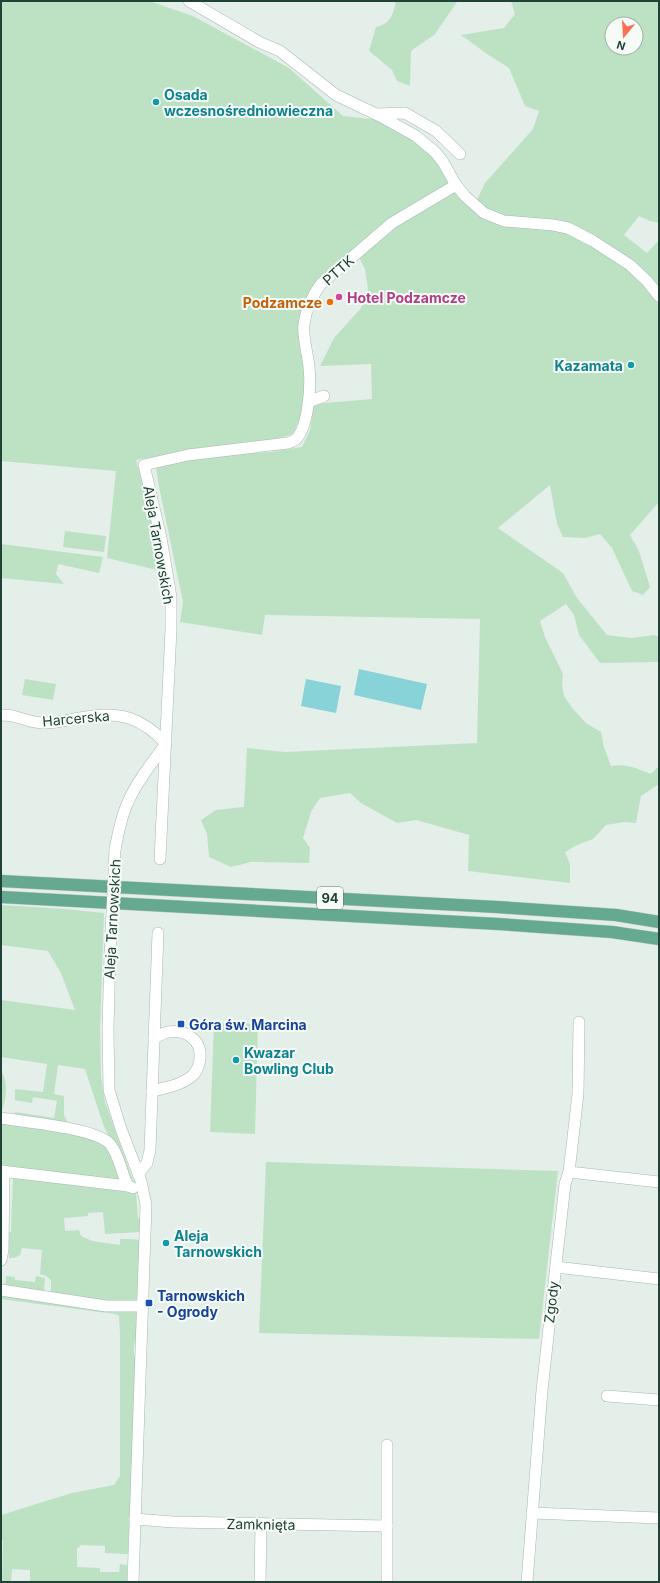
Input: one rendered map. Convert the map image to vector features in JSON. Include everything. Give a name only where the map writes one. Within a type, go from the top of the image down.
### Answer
[{"type":"main road","name":"94","points":[[1,881],[490,907],[616,915],[659,922]]},
{"type":"main road","name":"94","points":[[1,897],[498,924],[612,932],[659,939]]},
{"type":"street","points":[[189,1],[259,42],[280,50],[336,95],[376,114],[416,136],[435,152],[443,162],[456,185],[475,206],[484,213],[504,221],[553,225],[568,228],[593,241],[630,265],[647,281],[659,296]]},
{"type":"street","points":[[376,114],[405,113],[436,131],[460,154]]},
{"type":"street","name":"PTTK","points":[[144,465],[188,455],[288,443],[294,440],[300,432],[307,414],[310,390],[310,368],[303,326],[313,295],[321,284],[392,223],[456,185]]},
{"type":"street","points":[[308,402],[324,396]]},
{"type":"street","name":"Aleja Tarnowskich","points":[[144,465],[161,538],[171,597],[171,629],[160,859]]},
{"type":"street","name":"Harcerska","points":[[1,715],[15,716],[41,723],[62,723],[86,717],[113,714],[133,719],[149,727],[166,744]]},
{"type":"street","name":"Aleja Tarnowskich","points":[[132,1582],[146,1205],[142,1192],[141,1181],[116,1116],[109,1090],[108,1029],[110,953],[116,850],[120,824],[128,801],[143,776],[166,744]]},
{"type":"street","points":[[138,1174],[147,1163],[150,1150],[158,933]]},
{"type":"street","name":"Zgody","points":[[527,1582],[543,1383],[565,1184],[569,1172],[578,1094],[579,1022]]},
{"type":"street","points":[[152,1091],[178,1084],[194,1075],[200,1062],[201,1054],[200,1048],[196,1041],[182,1032],[166,1032],[154,1038]]},
{"type":"street","points":[[1,1118],[75,1130],[102,1138],[109,1143],[114,1150],[128,1186]]},
{"type":"street","points":[[1,1260],[2,1171],[128,1186],[142,1192]]},
{"type":"street","points":[[569,1172],[659,1182]]},
{"type":"street","points":[[556,1267],[659,1280]]},
{"type":"street","points":[[1,1290],[106,1306],[143,1306]]},
{"type":"street","points":[[607,1396],[659,1400]]},
{"type":"street","points":[[387,1582],[388,1445]]},
{"type":"street","points":[[532,1512],[659,1518]]},
{"type":"street","name":"Zamknięta","points":[[135,1519],[173,1522],[387,1526]]},
{"type":"street","points":[[260,1523],[260,1582]]},
{"type":"green space","points":[[1,1],[149,1],[193,16],[289,68],[343,116],[380,120],[421,144],[444,169],[449,183],[348,259],[301,318],[305,375],[303,411],[293,434],[270,441],[203,448],[136,460],[145,490],[161,571],[107,558],[116,471],[1,461]]},
{"type":"green space","points":[[396,1],[460,1],[457,2],[435,34],[411,51],[410,86],[397,81],[392,70],[369,51],[376,27],[385,24],[388,21]]},
{"type":"green space","points":[[511,1],[659,1],[659,223],[639,216],[624,235],[647,253],[659,240],[659,502],[630,535],[639,551],[650,587],[643,595],[632,591],[612,548],[600,534],[585,538],[563,537],[557,524],[550,485],[498,528],[563,573],[577,598],[607,635],[632,638],[654,635],[659,637],[659,662],[600,663],[579,635],[574,615],[566,604],[540,621],[545,637],[563,674],[562,684],[564,696],[573,709],[586,723],[601,732],[604,747],[611,766],[622,765],[637,768],[651,774],[659,766],[659,784],[641,796],[636,823],[624,822],[606,825],[593,839],[577,845],[565,852],[570,864],[570,883],[468,871],[469,835],[416,820],[397,823],[361,803],[350,793],[320,798],[311,812],[303,838],[310,848],[309,863],[251,862],[231,867],[209,857],[207,834],[201,820],[216,810],[244,807],[247,748],[285,752],[477,743],[480,619],[265,615],[262,635],[180,622],[183,602],[158,482],[156,465],[302,447],[310,430],[314,404],[372,399],[371,364],[320,366],[334,338],[361,308],[368,289],[365,269],[357,253],[382,231],[461,185],[477,200],[485,183],[533,129],[539,111],[525,106],[509,68],[461,35],[504,28],[515,14]]},
{"type":"green space","points":[[65,531],[106,536],[104,552],[63,547]]},
{"type":"green space","points":[[1,544],[103,557],[99,573],[58,564],[56,574],[64,584],[1,578]]},
{"type":"green space","points":[[25,679],[56,684],[53,700],[22,695]]},
{"type":"green space","points":[[1,905],[104,913],[100,1030],[101,1076],[105,1102],[135,1186],[133,1187],[103,1124],[85,1069],[58,1065],[54,1094],[64,1096],[64,1115],[69,1125],[15,1117],[15,1112],[54,1118],[57,1101],[33,1097],[32,1103],[15,1100],[15,1089],[43,1092],[47,1064],[1,1057],[1,1000],[75,1010],[61,973],[48,951],[1,945]]},
{"type":"green space","points":[[214,1023],[258,1024],[255,1134],[210,1132]]},
{"type":"green space","points":[[1,1071],[4,1075],[6,1092],[1,1113]]},
{"type":"green space","points":[[1,1121],[85,1135],[107,1146],[121,1180],[1,1168]]},
{"type":"green space","points":[[266,1162],[558,1171],[539,1339],[259,1333]]},
{"type":"green space","points":[[13,1175],[136,1193],[138,1218],[141,1220],[141,1232],[105,1234],[103,1212],[88,1213],[88,1216],[64,1218],[65,1231],[79,1230],[81,1236],[92,1241],[120,1245],[120,1239],[140,1240],[138,1299],[132,1303],[51,1296],[51,1280],[40,1274],[42,1250],[22,1248],[20,1255],[14,1258],[9,1258],[9,1242],[7,1232],[11,1232]]},
{"type":"green space","points":[[6,1276],[15,1277],[15,1280],[35,1282],[36,1276],[45,1278],[44,1290],[42,1294],[5,1288]]},
{"type":"green space","points":[[1,1294],[137,1311],[137,1334],[134,1344],[136,1359],[128,1554],[105,1553],[105,1546],[80,1545],[79,1548],[77,1548],[77,1567],[100,1568],[100,1572],[119,1572],[120,1564],[127,1565],[127,1582],[30,1582],[30,1570],[12,1569],[11,1582],[2,1582],[3,1540],[1,1540],[1,1515],[72,1493],[114,1485],[120,1476],[120,1333],[119,1316],[115,1314],[1,1299]]},
{"type":"water","points":[[359,669],[427,684],[421,710],[354,695]]},
{"type":"water","points":[[306,679],[341,686],[336,713],[301,706]]},
{"type":"place","name":"Osada wczesnośredniowieczna","points":[[156,102]]},
{"type":"place","name":"Hotel Podzamcze","points":[[339,297]]},
{"type":"place","name":"Podzamcze","points":[[330,302]]},
{"type":"place","name":"Kazamata","points":[[631,365]]},
{"type":"place","name":"Góra św. Marcina","points":[[181,1024]]},
{"type":"place","name":"Kwazar Bowling Club","points":[[236,1060]]},
{"type":"place","name":"Aleja Tarnowskich","points":[[166,1243]]},
{"type":"place","name":"Tarnowskich - Ogrody","points":[[149,1303]]}]
